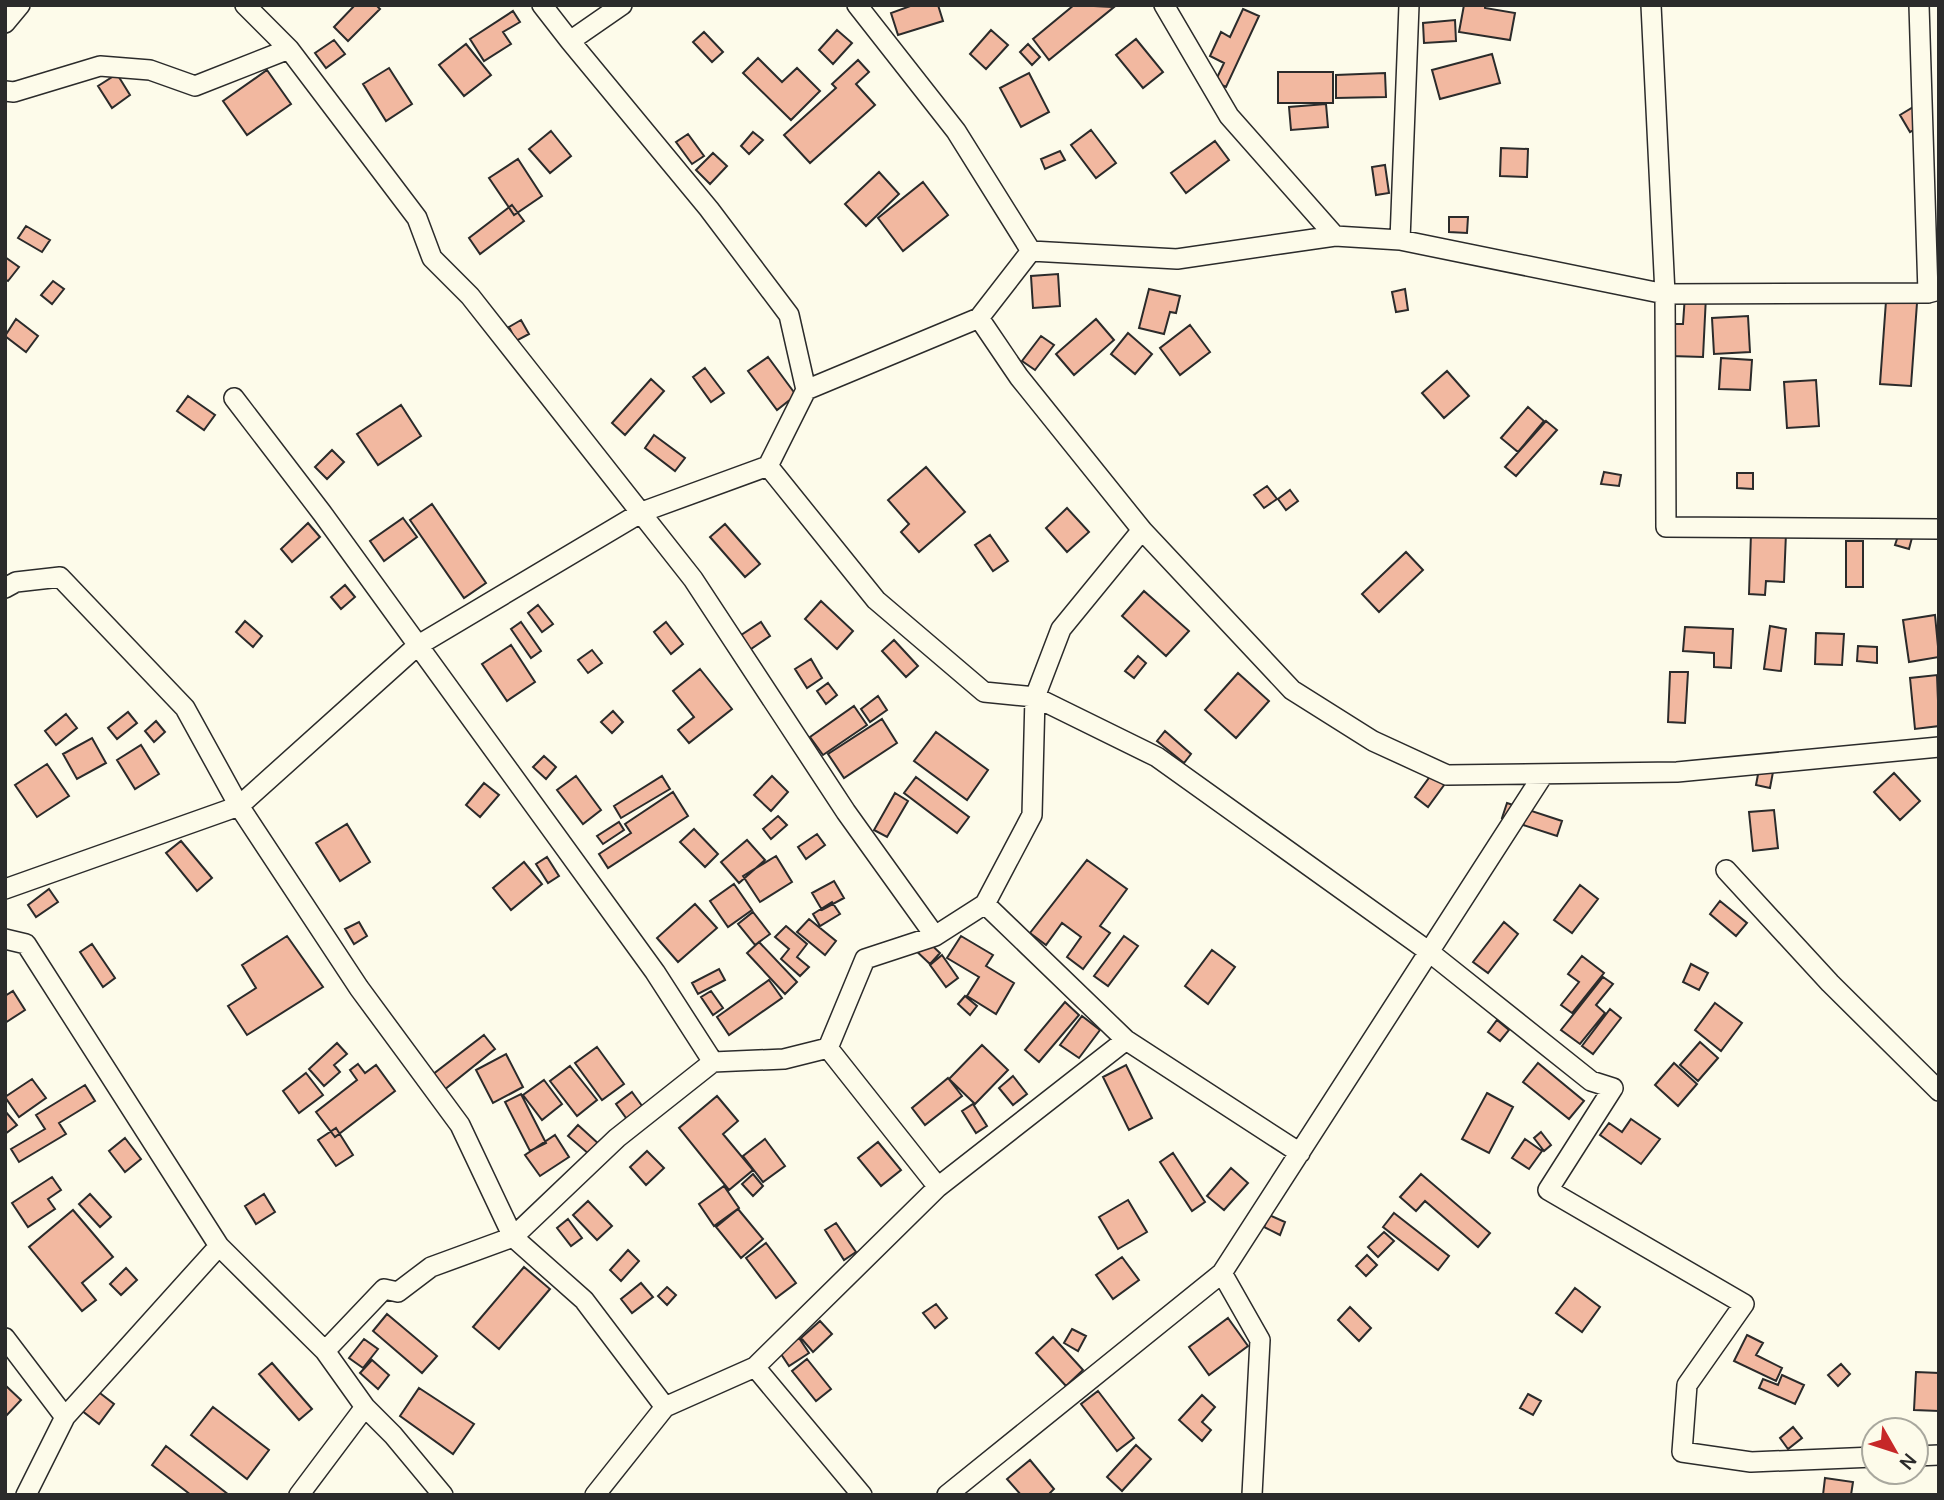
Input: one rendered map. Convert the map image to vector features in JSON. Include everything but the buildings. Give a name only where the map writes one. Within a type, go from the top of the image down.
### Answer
[{"type":"street","points":[[5,23],[20,5]]},
{"type":"street","points":[[244,5],[289,49],[417,218],[432,258],[470,296],[693,579],[846,812],[935,936]]},
{"type":"street","points":[[5,888],[239,806],[417,646],[642,512],[768,466],[806,390],[789,315],[709,209],[542,5]]},
{"type":"street","points":[[570,41],[621,5]]},
{"type":"street","points":[[857,5],[956,131],[1031,251]]},
{"type":"street","points":[[1164,5],[1229,116],[1335,236]]},
{"type":"street","points":[[1400,240],[1409,5]]},
{"type":"street","points":[[1651,5],[1665,294],[1666,527],[1939,529]]},
{"type":"street","points":[[1031,251],[1177,259],[1335,236],[1400,240],[1665,294],[1933,291],[1919,5]]},
{"type":"street","points":[[5,91],[14,92],[100,66],[150,71],[195,86],[289,49]]},
{"type":"street","points":[[806,390],[979,318],[1031,251]]},
{"type":"street","points":[[979,318],[1019,377],[1142,530],[1292,690],[1373,741],[1447,775],[1677,772],[1939,747]]},
{"type":"street","points":[[234,398],[655,972],[712,1062]]},
{"type":"street","points":[[768,466],[876,600],[984,692],[1035,697],[1157,757],[1429,951],[1591,1081],[1614,1088],[1548,1190],[1744,1304],[1687,1385],[1682,1452],[1751,1462],[1860,1458]]},
{"type":"street","points":[[828,1048],[865,959],[935,936],[985,904],[1032,815],[1035,697],[1061,629],[1142,530]]},
{"type":"street","points":[[5,587],[60,577],[185,708],[239,806],[359,988],[460,1125],[513,1237],[584,1300],[665,1406]]},
{"type":"street","points":[[947,1495],[1222,1273],[1543,775]]},
{"type":"street","points":[[1726,870],[1830,983],[1939,1091]]},
{"type":"street","points":[[985,904],[1126,1040],[1300,1153]]},
{"type":"street","points":[[5,939],[26,944],[219,1246],[325,1351],[365,1407],[394,1435],[443,1495]]},
{"type":"street","points":[[595,1495],[665,1406],[755,1367],[938,1187],[1126,1040]]},
{"type":"street","points":[[325,1351],[384,1289],[398,1292],[431,1267],[513,1237],[617,1138],[712,1062],[784,1059],[828,1048]]},
{"type":"street","points":[[828,1048],[938,1187]]},
{"type":"street","points":[[26,1495],[65,1418],[219,1246]]},
{"type":"street","points":[[1222,1273],[1260,1340],[1252,1495]]},
{"type":"street","points":[[5,1338],[65,1418]]},
{"type":"street","points":[[755,1367],[862,1495]]},
{"type":"street","points":[[299,1495],[365,1407]]}]
